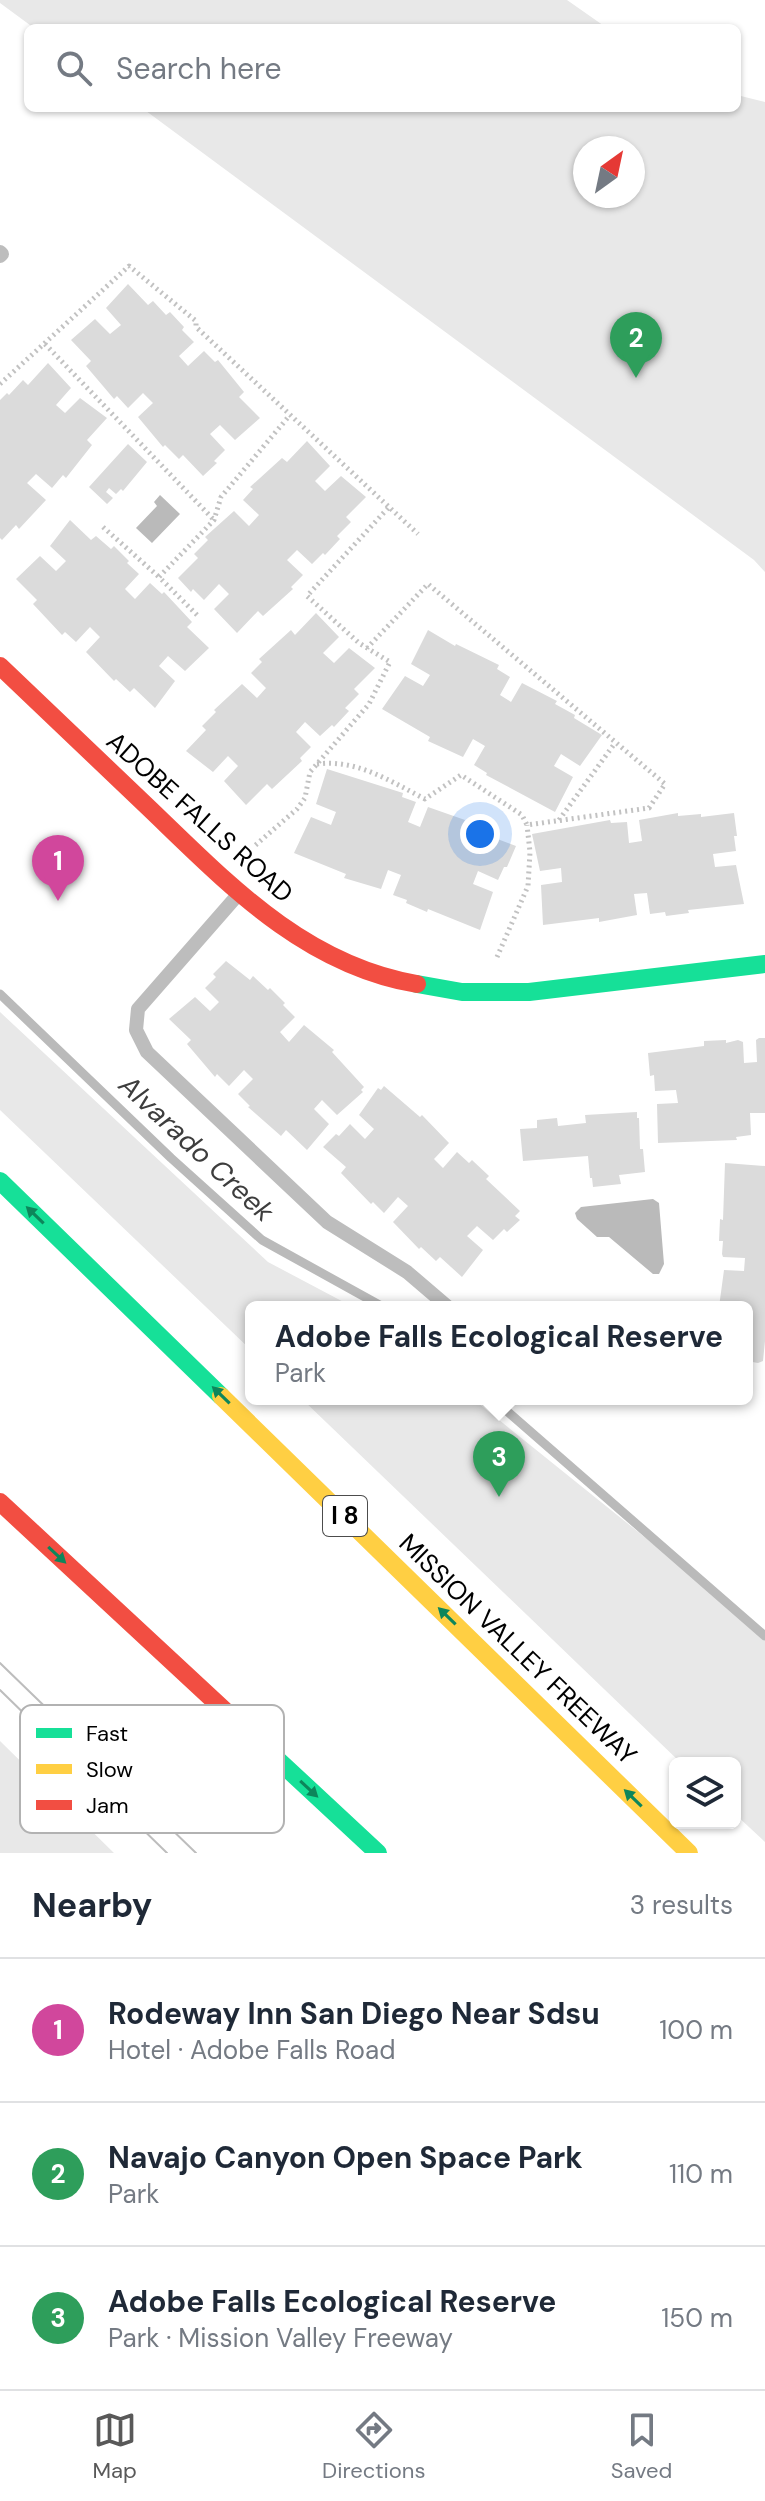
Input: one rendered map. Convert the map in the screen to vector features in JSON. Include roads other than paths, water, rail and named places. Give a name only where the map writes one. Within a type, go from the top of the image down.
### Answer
[{"type":"main road","name":"ADOBE FALLS ROAD","points":[[0,666],[239,894],[294,936],[382,978],[462,992],[529,992],[765,964]]},
{"type":"main road","name":"MISSION VALLEY FREEWAY","points":[[0,1181],[689,1853]]},
{"type":"main road","points":[[0,1502],[219,1705]]},
{"type":"main road","points":[[284,1766],[378,1853]]},
{"type":"lane","points":[[239,894],[138,1009],[136,1030],[147,1052],[327,1222],[407,1272],[441,1301]]},
{"type":"waterway","name":"Alvarado Creek","points":[[0,994],[171,1158],[262,1240],[372,1301]]},
{"type":"waterway","name":"Alvarado Creek","points":[[500,1405],[765,1636]]},
{"type":"tram line","points":[[0,1663],[43,1705]]},
{"type":"tram line","points":[[0,1690],[20,1710]]},
{"type":"tram line","points":[[147,1833],[167,1853]]},
{"type":"tram line","points":[[175,1833],[196,1853]]},
{"type":"place","name":"Navajo Canyon Open Space Park","points":[[636,378]]},
{"type":"place","name":"Rodeway Inn San Diego Near Sdsu","points":[[58,901]]},
{"type":"place","name":"Adobe Falls Ecological Reserve","points":[[499,1497]]}]
